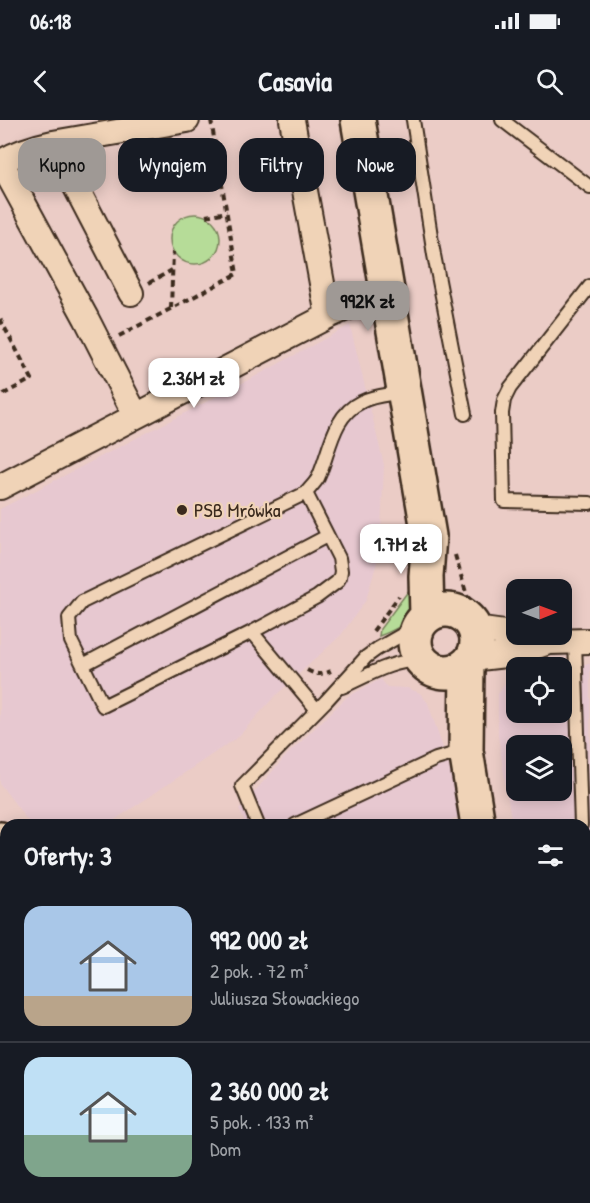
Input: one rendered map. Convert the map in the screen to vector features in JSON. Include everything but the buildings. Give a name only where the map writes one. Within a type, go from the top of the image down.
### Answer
[{"type":"street","points":[[82,138],[187,120]]},
{"type":"street","points":[[292,120],[328,316]]},
{"type":"street","points":[[358,120],[380,296],[404,392],[429,536],[469,642],[466,751],[477,819]]},
{"type":"street","points":[[18,152],[1,162],[136,416]]},
{"type":"street","points":[[78,192],[131,293]]},
{"type":"street","points":[[0,488],[328,316],[380,296]]},
{"type":"street","points":[[429,536],[423,620],[415,634],[415,643],[417,652],[427,665],[449,708],[466,751]]},
{"type":"street","points":[[423,620],[436,612],[453,611],[469,642],[460,669],[446,672],[427,665]]},
{"type":"street","points":[[469,642],[514,654],[549,642],[583,641]]},
{"type":"lane","points":[[413,120],[434,255],[465,414]]},
{"type":"lane","points":[[502,120],[590,187]]},
{"type":"lane","points":[[590,286],[510,388],[504,400],[502,413],[504,501],[590,503]]},
{"type":"lane","points":[[306,493],[339,558],[340,577],[337,582],[317,597],[252,632],[103,706],[70,641],[69,618],[82,602],[306,493],[317,480],[332,437],[347,412],[360,402],[404,392]]},
{"type":"lane","points":[[82,665],[327,536]]},
{"type":"lane","points":[[256,819],[242,786],[366,657],[423,620]]},
{"type":"lane","points":[[252,632],[317,710]]},
{"type":"lane","points":[[581,819],[585,760],[583,641]]},
{"type":"lane","points":[[338,688],[385,667],[409,661],[427,665]]},
{"type":"lane","points":[[309,819],[436,759],[466,751]]},
{"type":"path","points":[[100,346],[237,274],[210,120]]},
{"type":"path","points":[[206,216],[226,212]]},
{"type":"path","points":[[171,308],[173,252]]},
{"type":"path","points":[[0,319],[32,379],[0,396]]},
{"type":"path","points":[[452,572],[459,570]]},
{"type":"path","points":[[370,635],[404,591]]},
{"type":"path","points":[[292,680],[305,670],[321,675],[339,664]]},
{"type":"shaded area","points":[[350,325],[384,465],[380,552],[366,600],[341,635],[274,697],[238,737],[116,819],[26,819],[0,784],[0,509]]},
{"type":"shaded area","points":[[572,664],[590,664],[590,819],[511,819],[508,801],[572,801],[572,735],[506,735],[506,787],[498,736],[498,694],[506,682],[506,723],[572,723]]},
{"type":"shaded area","points":[[381,679],[387,687],[407,688],[420,693],[428,703],[465,814],[455,819],[243,819],[239,809],[286,756],[347,697]]},
{"type":"green space","points":[[190,214],[200,214],[213,221],[220,234],[220,244],[213,257],[200,264],[190,264],[181,260],[174,253],[170,244],[170,234],[174,225],[181,218]]},
{"type":"green space","points":[[412,586],[411,615],[401,625],[379,636],[380,629]]},
{"type":"place","name":"PSB Mrówka","points":[[182,510]]}]
